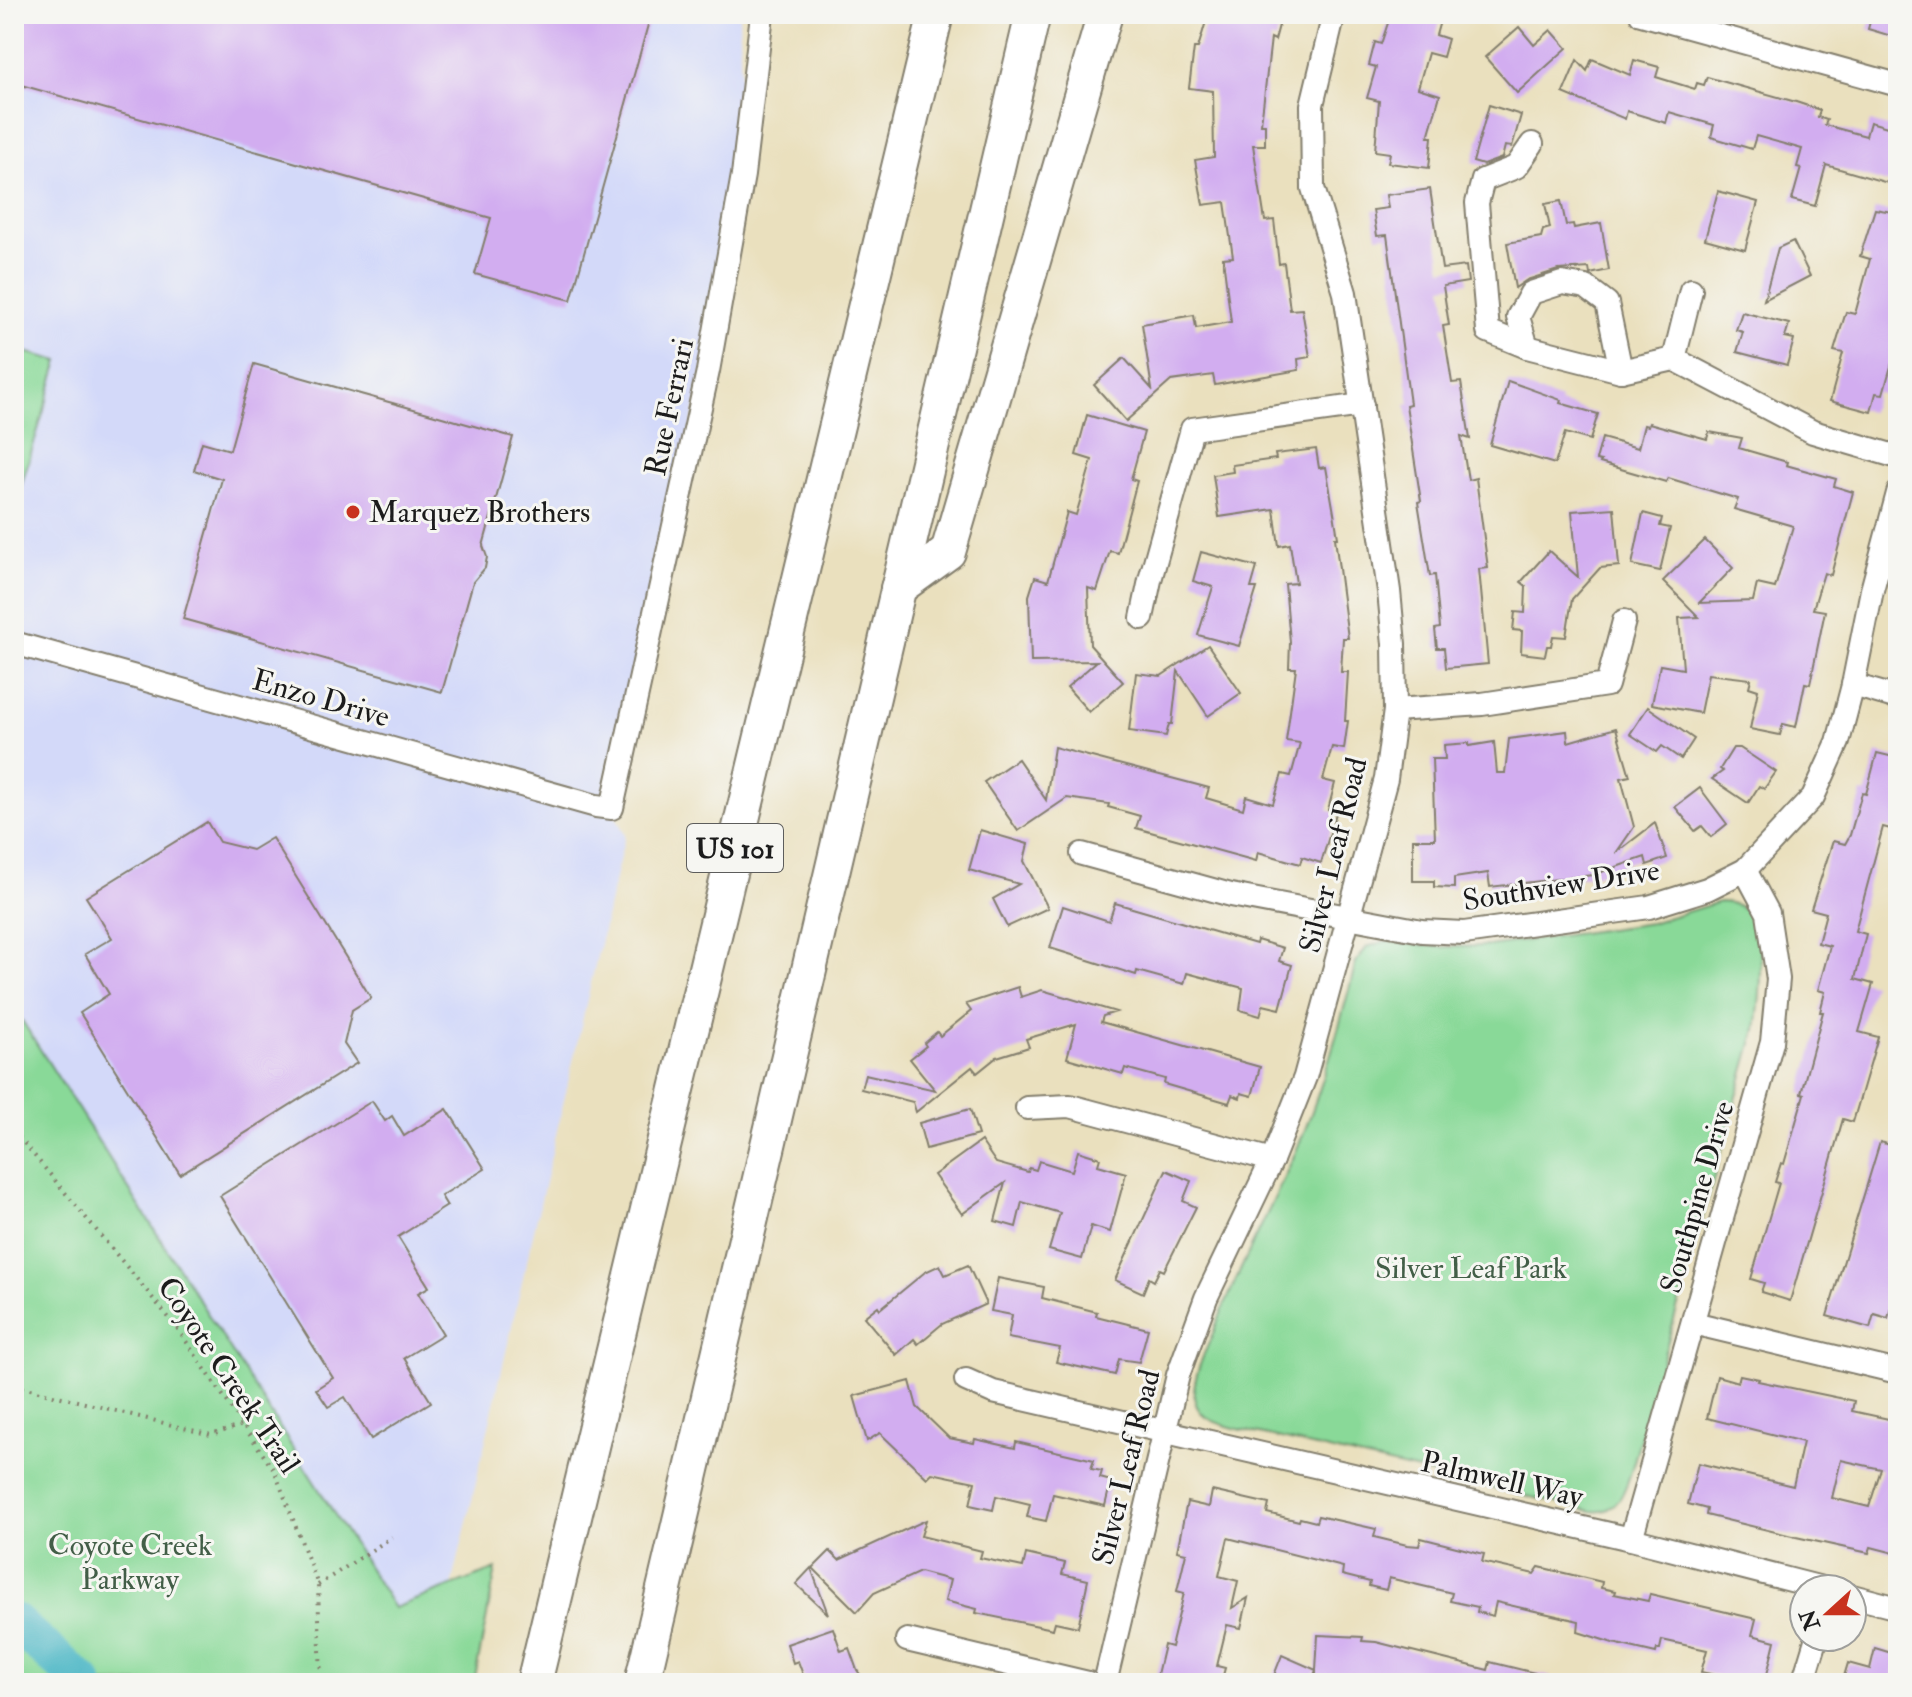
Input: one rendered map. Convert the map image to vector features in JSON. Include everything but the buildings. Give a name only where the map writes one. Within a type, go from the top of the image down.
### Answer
[{"type":"highway","name":"US 101","points":[[534,1683],[936,14]]},
{"type":"highway","points":[[642,1683],[1033,14]]},
{"type":"highway","points":[[898,588],[948,552],[1105,14]]},
{"type":"street","name":"Rue Ferrari","points":[[612,808],[708,371],[743,175],[762,14]]},
{"type":"street","name":"Silver Leaf Road","points":[[1105,1683],[1178,1375],[1206,1298],[1272,1160],[1305,1077],[1386,779],[1395,710],[1389,591],[1345,293],[1313,188],[1312,105],[1334,14]]},
{"type":"street","points":[[1641,14],[1898,85]]},
{"type":"street","points":[[1532,144],[1516,167],[1483,180],[1477,203],[1488,331],[1527,347],[1621,371],[1674,359],[1813,432],[1898,457]]},
{"type":"street","points":[[1527,347],[1518,317],[1531,293],[1562,283],[1586,287],[1607,303],[1621,371]]},
{"type":"street","points":[[1674,359],[1691,290]]},
{"type":"street","points":[[1142,618],[1192,429],[1362,405]]},
{"type":"street","name":"Southview Drive","points":[[1082,854],[1231,895],[1422,931],[1464,933],[1649,907],[1707,889],[1745,870],[1813,797],[1838,742],[1872,590],[1898,493]]},
{"type":"street","points":[[1395,710],[1482,704],[1607,685],[1624,621]]},
{"type":"street","name":"Enzo Drive","points":[[14,643],[612,808]]},
{"type":"street","points":[[1853,685],[1898,698]]},
{"type":"street","name":"Southpine Drive","points":[[1631,1539],[1772,1042],[1778,979],[1768,913],[1745,870]]},
{"type":"street","points":[[1027,1108],[1070,1106],[1272,1160]]},
{"type":"street","points":[[1693,1323],[1898,1372]]},
{"type":"street","name":"Palmwell Way","points":[[966,1380],[993,1392],[1631,1539],[1788,1579]]},
{"type":"street","points":[[1868,1600],[1898,1608]]},
{"type":"street","points":[[907,1640],[1088,1683]]},
{"type":"street","points":[[1803,1683],[1812,1653]]},
{"type":"path","name":"Coyote Creek Trail","points":[[14,1131],[175,1325],[275,1472],[318,1585],[321,1683]]},
{"type":"path","points":[[14,1385],[211,1435],[243,1425]]},
{"type":"path","points":[[318,1585],[392,1537]]},
{"type":"shaded area","points":[[14,14],[739,14],[743,175],[612,808],[625,835],[452,1586],[394,1608],[14,1008],[14,509],[59,361],[14,349]]},
{"type":"green space","points":[[14,349],[59,361],[14,509]]},
{"type":"green space","name":"Silver Leaf Park","points":[[1719,902],[1741,907],[1756,928],[1761,972],[1756,1029],[1631,1472],[1622,1495],[1613,1506],[1607,1510],[1591,1511],[1238,1429],[1203,1415],[1194,1394],[1201,1362],[1300,1142],[1331,1053],[1356,962],[1367,947],[1385,941],[1439,947],[1489,946],[1650,923]]},
{"type":"green space","name":"Coyote Creek Parkway","points":[[14,1008],[394,1608],[496,1569],[474,1683],[14,1683]]},
{"type":"waterway","points":[[14,1622],[84,1683]]},
{"type":"place","name":"Marquez Brothers","points":[[353,512]]}]
